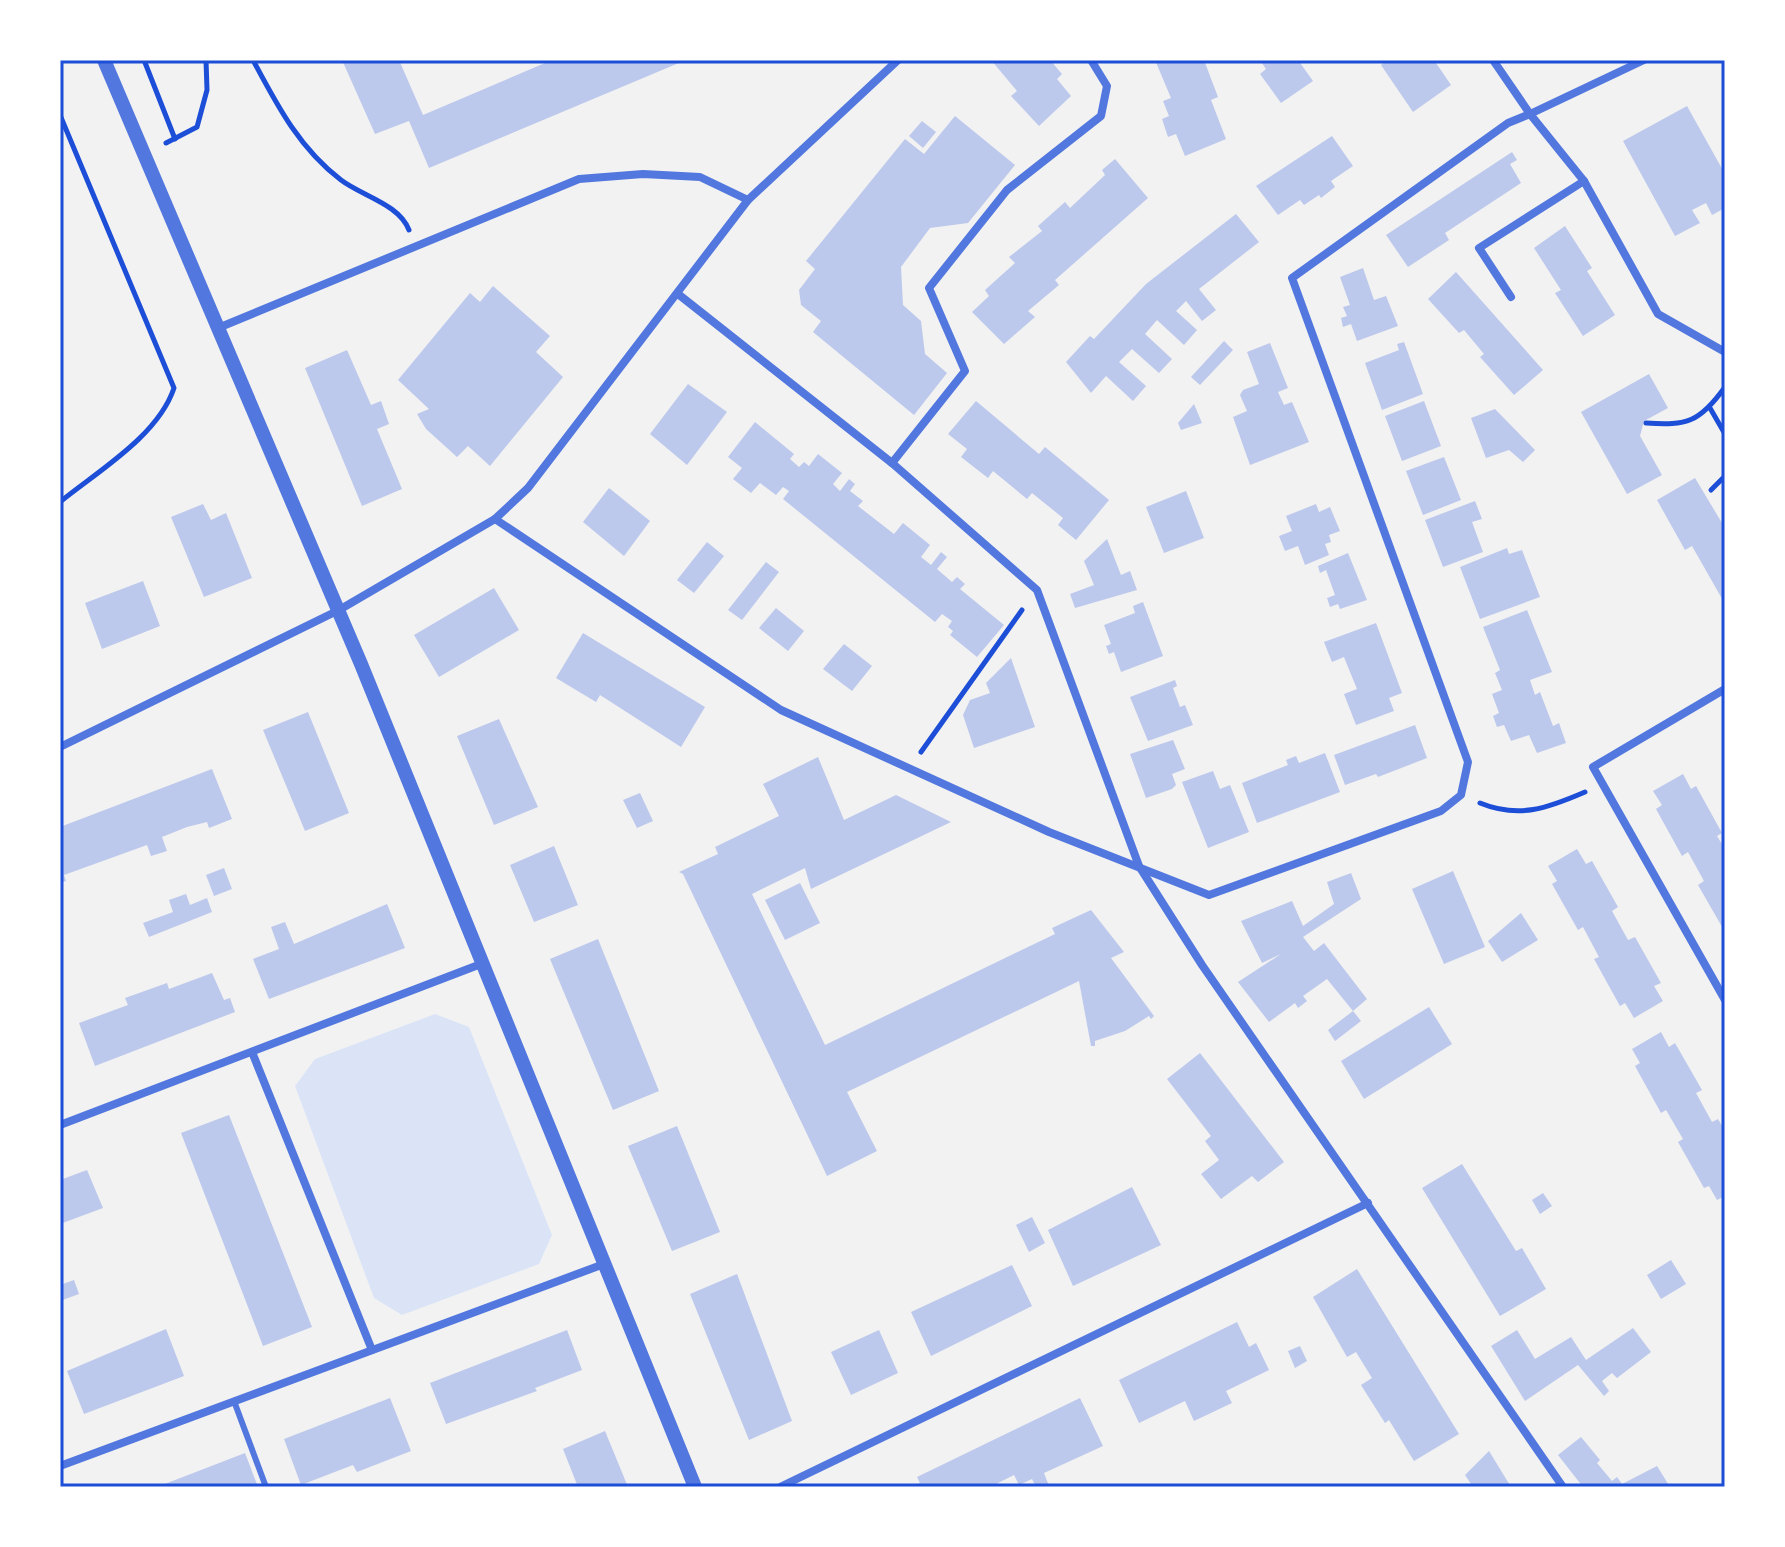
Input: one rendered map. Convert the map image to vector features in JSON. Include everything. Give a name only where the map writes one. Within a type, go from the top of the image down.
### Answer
[{"type":"street","points":[[104,60],[339,610],[695,1487]]},
{"type":"street","points":[[60,747],[339,610],[495,519],[528,488],[748,200],[898,60]]},
{"type":"street","points":[[892,463],[965,371],[929,288],[1007,190],[1101,116],[1107,86],[1091,60]]},
{"type":"street","points":[[1493,60],[1530,114],[1584,181],[1658,314],[1725,352]]},
{"type":"street","points":[[495,519],[781,710],[1049,832],[1209,895],[1441,811],[1461,795],[1468,762],[1292,278],[1508,123],[1644,60]]},
{"type":"street","points":[[218,328],[579,179],[643,174],[700,177],[748,200]]},
{"type":"street","points":[[1511,297],[1479,248],[1584,181]]},
{"type":"street","points":[[678,294],[892,463],[1037,590],[1139,866],[1202,965],[1563,1487]]},
{"type":"street","points":[[1725,689],[1593,767],[1725,1000]]},
{"type":"street","points":[[60,1125],[481,964]]},
{"type":"street","points":[[252,1052],[372,1350]]},
{"type":"street","points":[[780,1487],[1368,1203]]},
{"type":"street","points":[[60,1466],[604,1264]]},
{"type":"lane","points":[[234,1401],[266,1487]]},
{"type":"path","points":[[144,60],[175,139]]},
{"type":"path","points":[[145,154],[197,127],[207,90],[206,60]]},
{"type":"path","points":[[253,60],[293,133],[341,180],[404,217],[415,246]]},
{"type":"path","points":[[60,115],[174,388],[167,408],[127,448],[60,502]]},
{"type":"path","points":[[1646,423],[1682,425],[1710,408],[1725,387]]},
{"type":"path","points":[[1710,408],[1725,434]]},
{"type":"path","points":[[1711,490],[1725,476]]},
{"type":"path","points":[[910,768],[1037,590]]},
{"type":"path","points":[[1461,795],[1495,809],[1533,812],[1585,792],[1601,782]]},
{"type":"shaded area","points":[[435,1014],[469,1027],[552,1235],[539,1264],[402,1315],[374,1298],[295,1086],[315,1059]]},
{"type":"building","points":[[342,60],[399,60],[423,115],[552,60],[686,60],[429,168],[409,121],[375,134]]},
{"type":"building","points":[[991,60],[1050,60],[1062,74],[1057,79],[1071,96],[1039,126],[1011,96],[1017,91]]},
{"type":"building","points":[[1155,60],[1204,60],[1218,97],[1211,100],[1226,139],[1185,156],[1176,134],[1168,137],[1162,119],[1169,116],[1163,101],[1171,98]]},
{"type":"building","points":[[1260,60],[1298,60],[1313,81],[1281,103],[1260,74],[1266,69]]},
{"type":"building","points":[[1388,60],[1434,60],[1451,85],[1413,112],[1381,65]]},
{"type":"building","points":[[1687,106],[1725,174],[1725,208],[1712,215],[1706,203],[1692,210],[1700,223],[1675,236],[1623,141]]},
{"type":"building","points":[[955,116],[1015,165],[968,223],[930,228],[901,267],[903,305],[921,321],[925,354],[947,373],[914,415],[813,332],[821,321],[801,305],[799,290],[815,269],[806,261],[905,139],[924,154]]},
{"type":"building","points":[[922,121],[936,132],[923,148],[909,136]]},
{"type":"building","points":[[1332,136],[1353,166],[1331,181],[1335,187],[1321,198],[1319,195],[1304,205],[1300,200],[1278,215],[1256,186]]},
{"type":"building","points":[[1512,152],[1517,160],[1510,164],[1521,183],[1445,233],[1449,240],[1408,267],[1386,235]]},
{"type":"building","points":[[1115,159],[1148,198],[1055,280],[1059,285],[1028,311],[1035,317],[1004,344],[972,312],[989,296],[985,290],[1015,263],[1009,257],[1042,231],[1038,226],[1065,202],[1070,208],[1105,175],[1102,170]]},
{"type":"building","points":[[1236,214],[1259,242],[1199,289],[1216,310],[1202,321],[1186,301],[1176,311],[1197,330],[1184,345],[1157,320],[1145,334],[1172,359],[1159,373],[1132,349],[1119,362],[1146,386],[1133,401],[1106,376],[1091,393],[1066,362],[1090,336],[1094,339],[1146,284]]},
{"type":"building","points":[[1565,226],[1592,268],[1587,271],[1615,315],[1583,336],[1555,293],[1561,290],[1534,248]]},
{"type":"building","points":[[1363,268],[1374,300],[1386,296],[1398,326],[1357,341],[1351,324],[1343,327],[1341,318],[1347,316],[1343,307],[1350,305],[1340,277]]},
{"type":"building","points":[[1456,272],[1543,370],[1514,395],[1480,357],[1484,354],[1464,330],[1459,333],[1428,299]]},
{"type":"building","points":[[493,286],[550,336],[536,352],[563,377],[490,466],[468,446],[457,457],[426,429],[417,414],[429,409],[398,380],[470,293],[480,302]]},
{"type":"building","points":[[1224,341],[1233,350],[1200,385],[1191,377]]},
{"type":"building","points":[[1404,342],[1423,394],[1382,410],[1365,363],[1399,350],[1397,344]]},
{"type":"building","points":[[1270,343],[1288,388],[1278,392],[1284,405],[1292,402],[1309,442],[1250,465],[1233,417],[1247,411],[1240,395],[1243,390],[1259,384],[1247,352]]},
{"type":"building","points":[[347,350],[371,405],[381,401],[389,424],[377,429],[402,489],[362,506],[305,368]]},
{"type":"building","points":[[1649,374],[1668,408],[1644,421],[1640,436],[1662,475],[1627,494],[1581,412]]},
{"type":"building","points":[[688,384],[727,412],[687,465],[650,434]]},
{"type":"building","points":[[976,401],[1039,454],[1045,447],[1109,500],[1076,540],[1058,525],[1063,518],[1032,493],[1027,499],[993,471],[988,478],[961,457],[967,449],[948,434]]},
{"type":"building","points":[[1424,401],[1441,446],[1402,461],[1385,416]]},
{"type":"building","points":[[1194,404],[1202,423],[1181,430],[1178,423]]},
{"type":"building","points":[[1495,409],[1535,450],[1523,462],[1509,450],[1486,458],[1471,418]]},
{"type":"building","points":[[755,422],[794,454],[790,459],[799,467],[804,462],[809,466],[818,454],[842,473],[833,484],[840,491],[849,479],[855,484],[850,491],[863,501],[858,506],[894,534],[903,523],[930,545],[921,557],[931,565],[941,552],[947,557],[937,569],[952,582],[957,577],[965,584],[960,589],[1004,625],[977,657],[950,635],[953,631],[948,627],[952,621],[942,614],[935,622],[783,499],[789,491],[783,487],[776,495],[760,483],[751,493],[733,479],[742,468],[728,457]]},
{"type":"building","points":[[1444,457],[1461,500],[1423,515],[1406,471]]},
{"type":"building","points":[[1695,478],[1725,528],[1725,604],[1692,546],[1685,550],[1657,500]]},
{"type":"building","points":[[609,488],[650,521],[624,556],[583,522]]},
{"type":"building","points":[[1186,491],[1204,538],[1164,553],[1146,507]]},
{"type":"building","points":[[1475,501],[1482,519],[1472,522],[1483,552],[1443,567],[1425,520]]},
{"type":"building","points":[[203,504],[211,520],[226,513],[252,578],[204,597],[171,517]]},
{"type":"building","points":[[1316,504],[1319,512],[1330,507],[1340,531],[1329,535],[1331,542],[1325,544],[1329,555],[1305,565],[1298,546],[1285,551],[1279,536],[1292,531],[1286,516]]},
{"type":"building","points":[[1107,539],[1121,575],[1130,571],[1137,590],[1075,608],[1070,594],[1094,585],[1084,561]]},
{"type":"building","points":[[707,542],[724,556],[694,593],[677,580]]},
{"type":"building","points":[[1507,548],[1509,554],[1522,550],[1540,597],[1480,619],[1460,567]]},
{"type":"building","points":[[1348,553],[1367,600],[1340,609],[1338,604],[1330,607],[1327,598],[1335,595],[1326,570],[1320,573],[1318,566]]},
{"type":"building","points":[[766,562],[779,572],[742,620],[728,610]]},
{"type":"building","points":[[143,581],[160,626],[102,649],[85,603]]},
{"type":"building","points":[[494,588],[519,630],[439,677],[414,635]]},
{"type":"building","points":[[1143,602],[1163,656],[1121,672],[1114,652],[1109,654],[1106,646],[1111,644],[1104,625],[1135,613],[1133,606]]},
{"type":"building","points":[[776,608],[804,631],[788,651],[759,628]]},
{"type":"building","points":[[1527,610],[1552,672],[1530,680],[1535,695],[1540,692],[1553,726],[1559,723],[1566,743],[1537,753],[1529,735],[1511,741],[1504,725],[1497,727],[1493,716],[1499,713],[1492,694],[1502,690],[1495,673],[1500,670],[1483,627]]},
{"type":"building","points":[[1376,623],[1402,693],[1389,698],[1394,711],[1356,725],[1344,694],[1357,689],[1344,657],[1332,662],[1324,642]]},
{"type":"building","points":[[583,633],[705,707],[681,747],[600,695],[596,702],[556,678]]},
{"type":"building","points":[[844,644],[872,666],[852,691],[823,669]]},
{"type":"building","points":[[1011,658],[1035,727],[974,748],[963,715],[970,700],[990,693],[986,683]]},
{"type":"building","points":[[1175,680],[1177,686],[1173,688],[1180,707],[1185,705],[1193,725],[1148,741],[1130,697]]},
{"type":"building","points":[[308,712],[349,813],[305,831],[263,730]]},
{"type":"building","points":[[499,719],[538,807],[494,825],[457,736]]},
{"type":"building","points":[[1415,725],[1427,758],[1378,777],[1376,774],[1345,785],[1334,755]]},
{"type":"building","points":[[1173,740],[1185,769],[1172,774],[1176,785],[1172,789],[1146,798],[1130,754]]},
{"type":"building","points":[[1325,753],[1340,792],[1257,823],[1242,783],[1288,765],[1286,760],[1296,756],[1299,763]]},
{"type":"building","points":[[818,757],[844,820],[896,795],[951,822],[811,889],[805,868],[752,894],[825,1045],[1055,934],[1052,928],[1091,910],[1124,952],[1111,958],[1154,1016],[1125,1031],[1095,1041],[1095,1046],[1091,1046],[1079,981],[847,1092],[877,1151],[827,1176],[683,874],[679,872],[718,854],[715,847],[779,816],[763,784]]},
{"type":"building","points":[[212,769],[232,819],[209,828],[207,822],[187,827],[162,837],[167,851],[151,856],[147,845],[64,875],[66,881],[60,883],[60,827]]},
{"type":"building","points":[[1213,771],[1220,789],[1230,785],[1249,832],[1208,848],[1182,782]]},
{"type":"building","points":[[1683,774],[1691,789],[1696,786],[1722,833],[1717,836],[1725,849],[1725,932],[1698,885],[1704,881],[1688,852],[1682,856],[1656,809],[1662,805],[1653,791]]},
{"type":"building","points":[[640,793],[653,821],[637,828],[623,800]]},
{"type":"building","points":[[554,846],[578,905],[534,922],[510,865]]},
{"type":"building","points":[[1577,849],[1586,864],[1592,861],[1618,907],[1612,911],[1628,940],[1635,937],[1661,983],[1654,986],[1663,1001],[1634,1018],[1625,1003],[1620,1006],[1594,959],[1599,957],[1583,927],[1578,930],[1552,884],[1557,881],[1548,866]]},
{"type":"building","points":[[224,868],[232,889],[214,896],[206,875]]},
{"type":"building","points":[[1453,871],[1485,947],[1444,964],[1412,889]]},
{"type":"building","points":[[1351,873],[1361,899],[1303,937],[1314,951],[1324,943],[1367,999],[1353,1011],[1327,979],[1303,996],[1307,1001],[1298,1008],[1295,1003],[1269,1022],[1238,982],[1281,954],[1262,963],[1241,921],[1292,901],[1303,926],[1334,904],[1327,882]]},
{"type":"building","points":[[800,883],[820,923],[785,940],[765,900]]},
{"type":"building","points":[[186,894],[190,905],[207,898],[212,912],[149,937],[143,923],[173,912],[169,900]]},
{"type":"building","points":[[387,904],[405,948],[269,999],[253,959],[279,949],[271,927],[285,922],[294,944]]},
{"type":"building","points":[[1521,913],[1538,940],[1502,962],[1488,941]]},
{"type":"building","points":[[598,939],[659,1091],[613,1110],[550,959]]},
{"type":"building","points":[[212,973],[224,1000],[230,998],[235,1012],[95,1066],[79,1023],[128,1005],[125,998],[167,983],[169,989]]},
{"type":"building","points":[[1429,1007],[1452,1044],[1364,1099],[1341,1061]]},
{"type":"building","points":[[1353,1011],[1361,1021],[1335,1041],[1328,1030]]},
{"type":"building","points":[[1661,1032],[1669,1047],[1675,1043],[1702,1090],[1696,1093],[1712,1122],[1718,1119],[1725,1131],[1725,1196],[1717,1200],[1709,1186],[1704,1188],[1678,1142],[1683,1139],[1666,1110],[1661,1113],[1635,1066],[1640,1063],[1632,1049]]},
{"type":"building","points":[[1200,1053],[1284,1162],[1258,1182],[1252,1176],[1221,1199],[1201,1174],[1219,1160],[1205,1141],[1211,1136],[1167,1079]]},
{"type":"building","points":[[229,1115],[312,1327],[263,1346],[181,1133]]},
{"type":"building","points":[[677,1126],[720,1232],[672,1251],[628,1146]]},
{"type":"building","points":[[1462,1164],[1516,1251],[1522,1248],[1546,1289],[1500,1316],[1422,1188]]},
{"type":"building","points":[[87,1170],[103,1208],[60,1224],[60,1180]]},
{"type":"building","points":[[1132,1187],[1161,1245],[1073,1286],[1048,1230]]},
{"type":"building","points":[[1543,1193],[1552,1206],[1540,1214],[1532,1200]]},
{"type":"building","points":[[1032,1217],[1045,1243],[1029,1252],[1016,1225]]},
{"type":"building","points":[[1671,1260],[1686,1284],[1661,1299],[1647,1275]]},
{"type":"building","points":[[1012,1265],[1032,1306],[931,1356],[911,1312]]},
{"type":"building","points":[[1357,1269],[1459,1434],[1414,1461],[1389,1420],[1385,1423],[1361,1385],[1372,1378],[1356,1352],[1347,1357],[1313,1297]]},
{"type":"building","points":[[737,1274],[792,1421],[749,1440],[690,1294]]},
{"type":"building","points":[[74,1280],[79,1294],[60,1301],[60,1285]]},
{"type":"building","points":[[1237,1322],[1249,1347],[1256,1343],[1269,1370],[1226,1391],[1232,1403],[1194,1421],[1185,1401],[1139,1423],[1119,1380]]},
{"type":"building","points":[[1633,1328],[1651,1352],[1617,1378],[1612,1373],[1602,1381],[1609,1391],[1604,1396],[1578,1365],[1525,1401],[1491,1346],[1517,1330],[1535,1359],[1571,1337],[1586,1360]]},
{"type":"building","points":[[166,1329],[184,1376],[84,1414],[67,1371]]},
{"type":"building","points":[[567,1330],[582,1370],[535,1388],[537,1391],[446,1424],[430,1383]]},
{"type":"building","points":[[879,1330],[898,1373],[851,1395],[831,1352]]},
{"type":"building","points":[[1300,1346],[1307,1361],[1295,1368],[1288,1351]]},
{"type":"building","points":[[390,1398],[411,1451],[357,1472],[353,1465],[301,1485],[284,1439]]},
{"type":"building","points":[[1080,1398],[1103,1446],[1044,1473],[1049,1486],[1036,1487],[1032,1479],[1019,1485],[1014,1475],[990,1487],[911,1487],[920,1483],[917,1477]]},
{"type":"building","points":[[605,1431],[628,1487],[578,1487],[563,1449]]},
{"type":"building","points":[[1581,1437],[1612,1481],[1617,1477],[1622,1484],[1657,1466],[1670,1487],[1583,1487],[1558,1455]]},
{"type":"building","points":[[1489,1451],[1511,1487],[1473,1487],[1465,1475]]},
{"type":"building","points":[[245,1453],[258,1487],[157,1487]]}]
